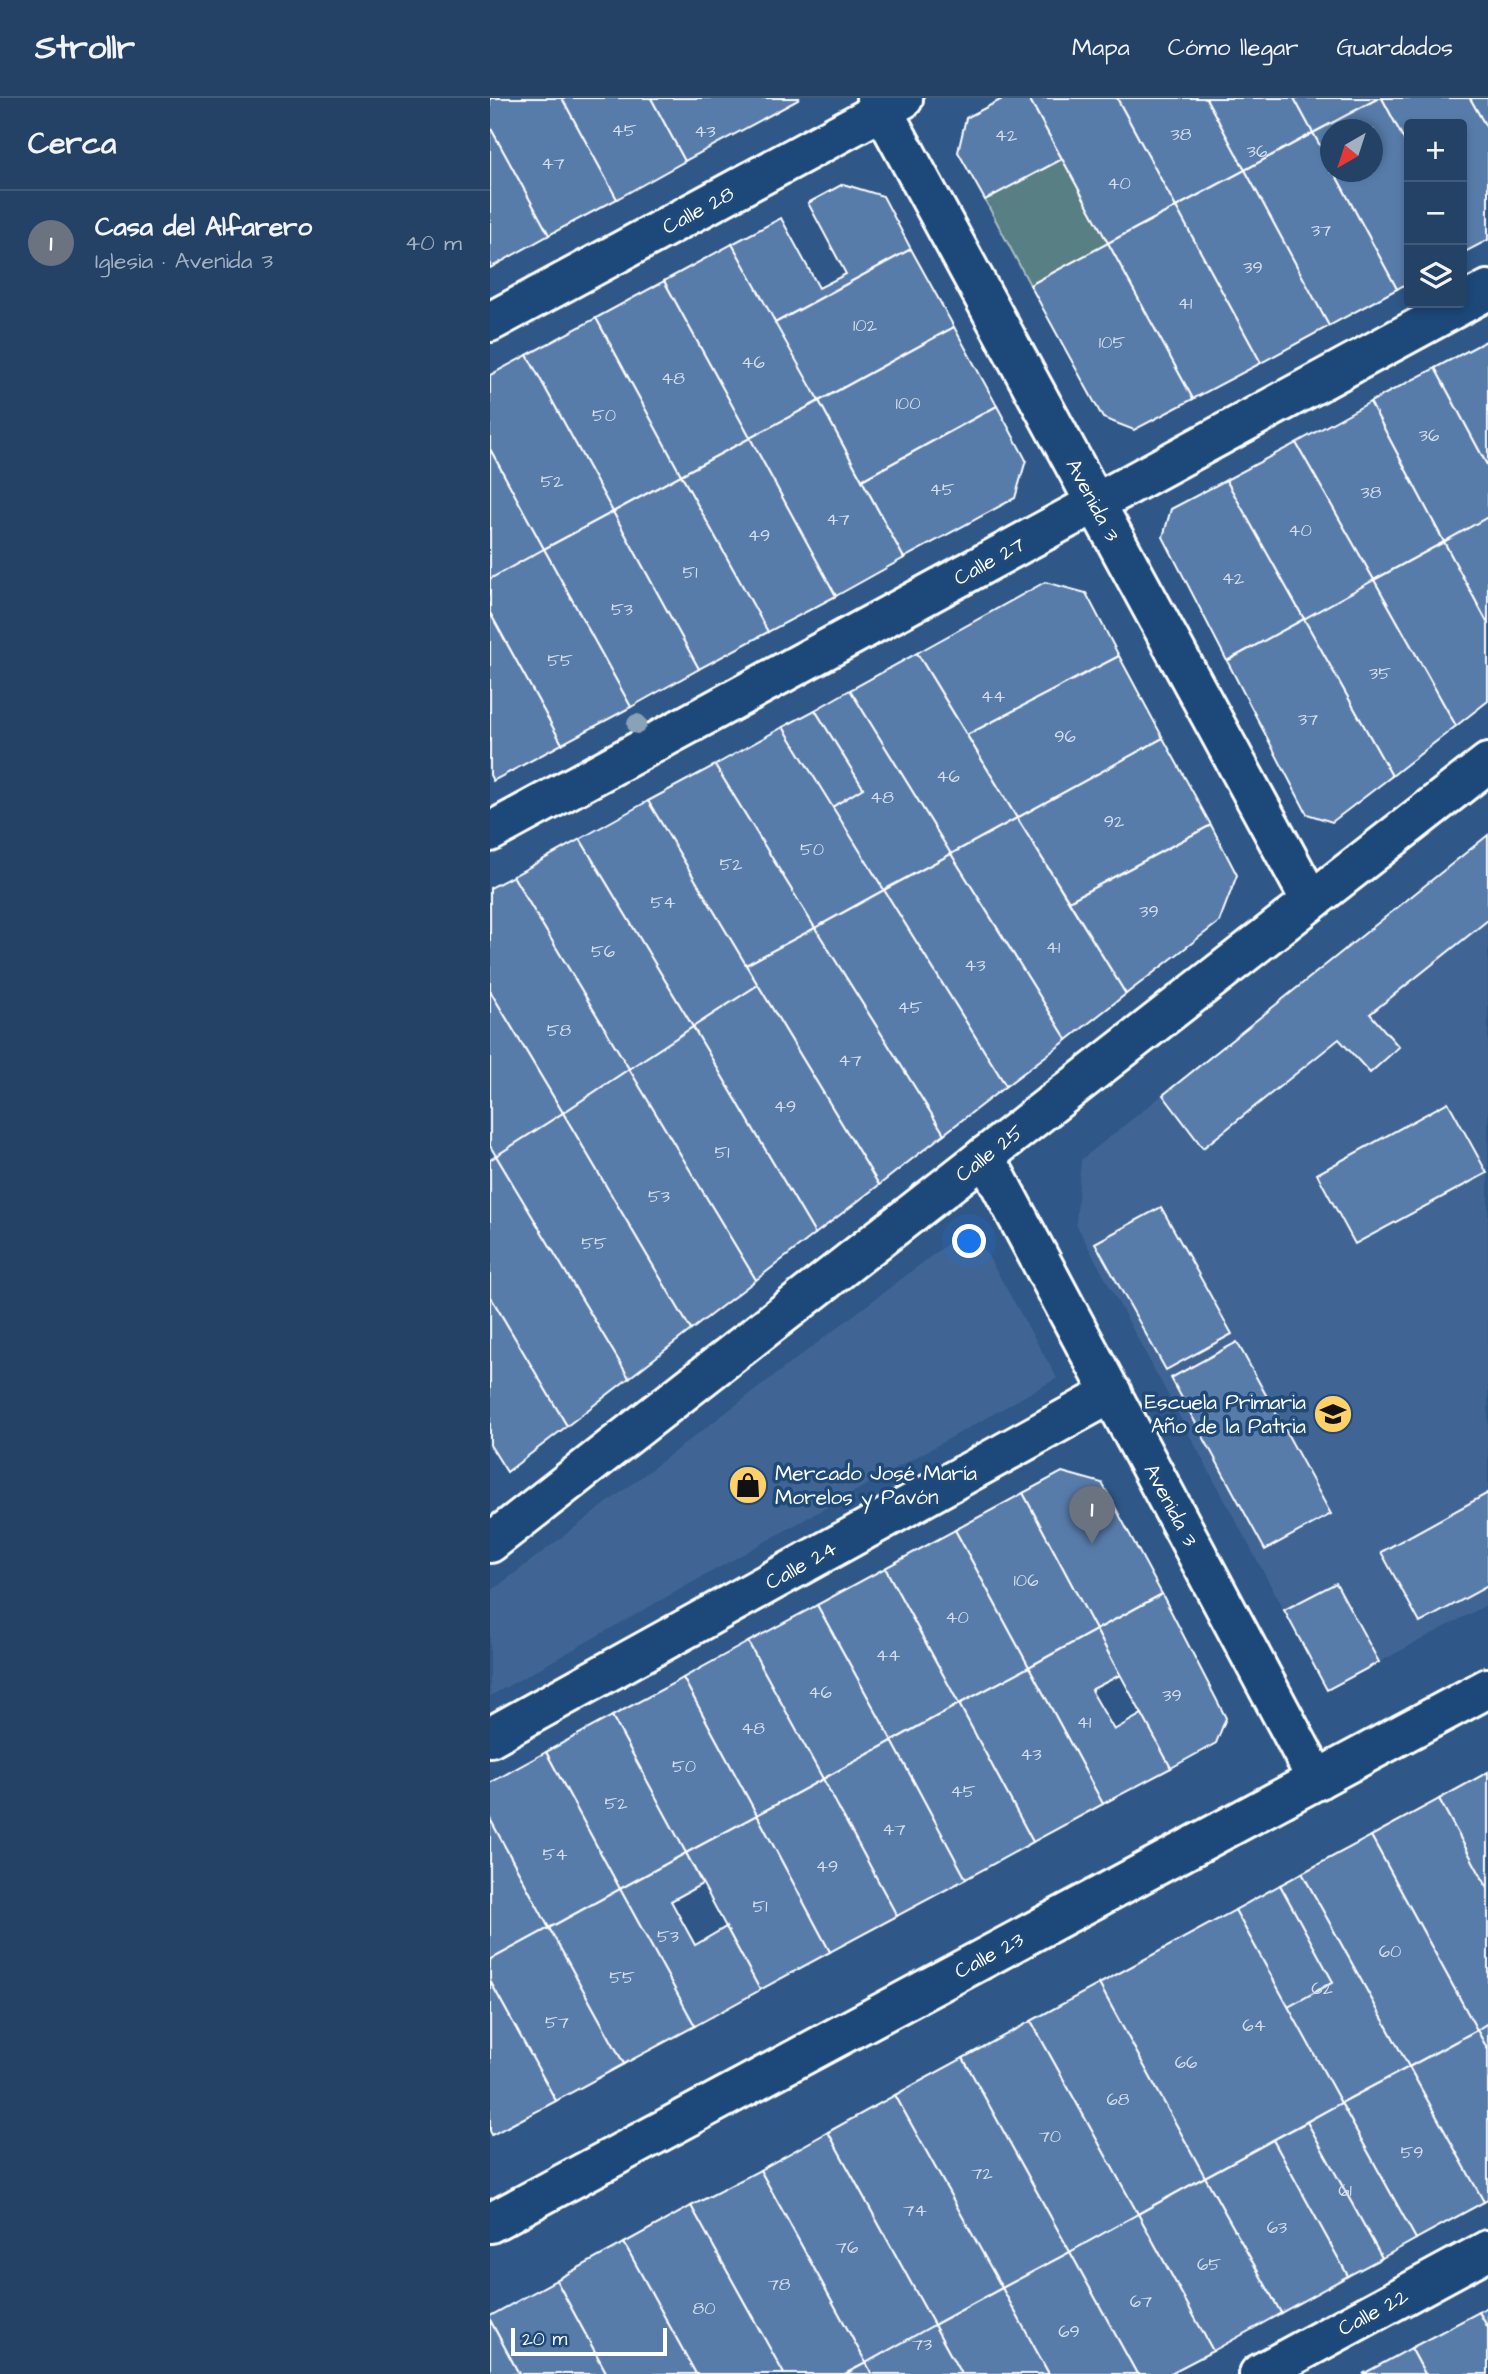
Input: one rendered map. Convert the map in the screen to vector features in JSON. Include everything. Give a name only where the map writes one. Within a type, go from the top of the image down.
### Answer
[{"type":"street","name":"Calle 28","points":[[490,322],[888,102]]},
{"type":"street","name":"Avenida 3","points":[[888,102],[1095,503],[1311,901]]},
{"type":"street","name":"Calle 27","points":[[490,832],[1488,290]]},
{"type":"street","name":"Calle 25","points":[[490,1543],[1488,763]]},
{"type":"street","name":"Avenida 3","points":[[985,1156],[1317,1780]]},
{"type":"street","name":"Calle 24","points":[[490,1737],[1112,1393]]},
{"type":"street","name":"Calle 23","points":[[490,2222],[1488,1688]]},
{"type":"street","name":"Calle 22","points":[[1259,2374],[1488,2250]]},
{"type":"shaded area","name":"Escuela Primaria Año de la Patria","points":[[1488,835],[1488,1604],[1327,1690],[1076,1224],[1081,1160]]},
{"type":"shaded area","name":"Mercado José María Morelos y Pavón","points":[[971,1226],[1057,1378],[490,1696],[490,1592]]},
{"type":"green space","points":[[1062,159],[1108,243],[1030,285],[985,200]]},
{"type":"building","points":[[490,98],[562,98],[617,199],[549,235],[490,127]]},
{"type":"building","points":[[562,98],[651,98],[685,161],[617,199]]},
{"type":"building","points":[[651,98],[799,98],[685,161]]},
{"type":"building","points":[[1004,98],[1029,98],[1062,159],[985,200],[958,152],[966,118]]},
{"type":"building","points":[[1029,98],[1117,98],[1176,207],[1108,243]]},
{"type":"building","points":[[1117,98],[1206,98],[1245,170],[1176,207]]},
{"type":"building","points":[[1206,98],[1294,98],[1313,133],[1245,170]]},
{"type":"building","points":[[1294,98],[1379,98],[1339,119],[1320,119],[1320,129],[1313,133]]},
{"type":"building","points":[[1382,98],[1404,140],[1404,285],[1397,289],[1339,182],[1383,182],[1383,119],[1339,119]]},
{"type":"building","points":[[1382,98],[1470,98],[1488,130],[1488,240],[1467,251],[1467,119],[1404,119],[1404,140]]},
{"type":"building","points":[[1470,98],[1488,98],[1488,130]]},
{"type":"building","points":[[490,127],[549,235],[490,268]]},
{"type":"building","points":[[1320,129],[1320,146],[1313,133]]},
{"type":"building","points":[[1313,133],[1320,146],[1320,182],[1339,182],[1397,289],[1329,326],[1245,170]]},
{"type":"building","points":[[1245,170],[1329,326],[1261,363],[1176,207]]},
{"type":"building","points":[[843,184],[883,196],[911,249],[775,323],[732,244],[781,218],[819,288],[846,274],[808,203]]},
{"type":"building","points":[[1176,207],[1261,363],[1193,399],[1108,243]]},
{"type":"building","points":[[1108,243],[1193,399],[1134,430],[1103,418],[1030,285]]},
{"type":"building","points":[[732,244],[819,401],[750,438],[664,281]]},
{"type":"building","points":[[911,249],[954,327],[819,401],[775,323]]},
{"type":"building","points":[[664,281],[750,438],[681,475],[596,318]]},
{"type":"building","points":[[596,318],[681,475],[613,512],[527,355]]},
{"type":"building","points":[[954,327],[997,406],[862,480],[819,401]]},
{"type":"building","points":[[1488,340],[1488,467],[1435,368]]},
{"type":"building","points":[[527,355],[613,512],[544,549],[490,449],[490,375]]},
{"type":"building","points":[[1435,368],[1488,467],[1488,517],[1444,542],[1370,402]]},
{"type":"building","points":[[819,401],[904,558],[836,596],[750,438]]},
{"type":"building","points":[[1370,402],[1444,542],[1374,580],[1296,443]]},
{"type":"building","points":[[997,406],[1026,460],[1015,498],[904,558],[862,480]]},
{"type":"building","points":[[750,438],[836,596],[768,632],[681,475]]},
{"type":"building","points":[[1296,443],[1374,580],[1304,619],[1226,480]]},
{"type":"building","points":[[490,449],[544,549],[490,579]]},
{"type":"building","points":[[681,475],[768,632],[699,669],[613,512]]},
{"type":"building","points":[[1226,480],[1304,619],[1227,661],[1163,537],[1171,509]]},
{"type":"building","points":[[613,512],[699,669],[631,707],[544,549]]},
{"type":"building","points":[[1488,517],[1488,624],[1444,542]]},
{"type":"building","points":[[1444,542],[1488,624],[1488,701],[1456,726],[1374,580]]},
{"type":"building","points":[[544,549],[631,707],[562,744],[490,613],[490,579]]},
{"type":"building","points":[[1374,580],[1456,726],[1392,776],[1304,619]]},
{"type":"building","points":[[1045,582],[1086,593],[1119,656],[967,735],[917,653]]},
{"type":"building","points":[[490,613],[562,744],[493,781],[490,775]]},
{"type":"building","points":[[1304,619],[1392,776],[1332,822],[1307,814],[1227,661]]},
{"type":"building","points":[[917,653],[1017,818],[951,854],[850,690]]},
{"type":"building","points":[[1119,656],[1163,738],[1017,818],[967,735]]},
{"type":"building","points":[[850,690],[951,854],[884,890],[832,807],[863,788],[815,710]]},
{"type":"building","points":[[815,710],[863,788],[832,807],[783,727]]},
{"type":"building","points":[[783,727],[884,890],[815,928],[715,765]]},
{"type":"building","points":[[1163,738],[1211,825],[1069,901],[1017,818]]},
{"type":"building","points":[[715,765],[815,928],[746,965],[648,801]]},
{"type":"building","points":[[648,801],[758,985],[693,1027],[580,839]]},
{"type":"building","points":[[1017,818],[1126,994],[1067,1040],[951,854]]},
{"type":"building","points":[[1211,825],[1237,875],[1219,922],[1126,994],[1069,901]]},
{"type":"building","points":[[1488,835],[1488,920],[1370,1014],[1399,1047],[1370,1073],[1339,1039],[1203,1148],[1163,1095]]},
{"type":"building","points":[[580,839],[693,1027],[629,1069],[513,876]]},
{"type":"building","points":[[951,854],[1067,1040],[1006,1086],[884,890]]},
{"type":"building","points":[[513,876],[629,1069],[563,1113],[490,991],[490,888]]},
{"type":"building","points":[[884,890],[1006,1086],[944,1134],[815,928]]},
{"type":"building","points":[[815,928],[944,1134],[879,1185],[746,965]]},
{"type":"building","points":[[758,985],[879,1185],[815,1234],[693,1027]]},
{"type":"building","points":[[490,991],[563,1113],[496,1156],[490,1146]]},
{"type":"building","points":[[693,1027],[815,1234],[756,1280],[629,1069]]},
{"type":"building","points":[[629,1069],[756,1280],[691,1330],[563,1113]]},
{"type":"building","points":[[1448,1102],[1487,1173],[1355,1244],[1317,1174]]},
{"type":"building","points":[[563,1113],[691,1330],[629,1378],[496,1156]]},
{"type":"building","points":[[496,1156],[629,1378],[567,1426],[490,1296],[490,1160]]},
{"type":"building","points":[[1161,1207],[1232,1334],[1166,1370],[1095,1243]]},
{"type":"building","points":[[490,1296],[567,1426],[507,1472],[490,1445]]},
{"type":"building","points":[[1237,1342],[1331,1514],[1265,1550],[1171,1378]]},
{"type":"building","points":[[1062,1472],[1102,1483],[1162,1594],[1096,1630],[1023,1493]]},
{"type":"building","points":[[1023,1493],[1096,1630],[1029,1667],[955,1530]]},
{"type":"building","points":[[1488,1493],[1488,1586],[1420,1623],[1381,1552]]},
{"type":"building","points":[[955,1530],[1029,1667],[959,1704],[885,1568]]},
{"type":"building","points":[[885,1568],[959,1704],[892,1741],[817,1605]]},
{"type":"building","points":[[1336,1583],[1379,1662],[1327,1690],[1284,1610]]},
{"type":"building","points":[[1162,1594],[1226,1718],[1216,1743],[1171,1768],[1096,1630]]},
{"type":"building","points":[[817,1605],[892,1741],[823,1779],[748,1642]]},
{"type":"building","points":[[1096,1630],[1120,1675],[1091,1690],[1114,1730],[1142,1714],[1171,1768],[1103,1804],[1029,1667]]},
{"type":"building","points":[[748,1642],[823,1779],[757,1815],[683,1678]]},
{"type":"building","points":[[1029,1667],[1103,1804],[1033,1842],[959,1704]]},
{"type":"building","points":[[683,1678],[757,1815],[686,1853],[612,1716]]},
{"type":"building","points":[[959,1704],[1033,1842],[966,1879],[892,1741]]},
{"type":"building","points":[[612,1716],[686,1853],[620,1889],[546,1752]]},
{"type":"building","points":[[892,1741],[966,1879],[897,1916],[823,1779]]},
{"type":"building","points":[[546,1752],[620,1889],[549,1928],[490,1819],[490,1783]]},
{"type":"building","points":[[1488,1772],[1488,1889],[1439,1799]]},
{"type":"building","points":[[823,1779],[897,1916],[830,1952],[757,1815]]},
{"type":"building","points":[[1439,1799],[1488,1889],[1488,2023],[1477,2030],[1371,1836]]},
{"type":"building","points":[[757,1815],[830,1952],[760,1990],[686,1853]]},
{"type":"building","points":[[490,1819],[549,1928],[490,1960]]},
{"type":"building","points":[[1371,1836],[1477,2030],[1409,2067],[1302,1873]]},
{"type":"building","points":[[686,1853],[702,1884],[671,1901],[695,1945],[726,1927],[760,1990],[695,2026],[620,1889]]},
{"type":"building","points":[[1302,1873],[1409,2067],[1341,2103],[1288,2007],[1333,1982],[1280,1885]]},
{"type":"building","points":[[1280,1885],[1333,1982],[1288,2007],[1235,1910]]},
{"type":"building","points":[[620,1889],[695,2026],[624,2064],[549,1928]]},
{"type":"building","points":[[1235,1910],[1341,2103],[1205,2177],[1099,1984]]},
{"type":"building","points":[[549,1928],[624,2064],[556,2101],[490,1981],[490,1960]]},
{"type":"building","points":[[490,1981],[556,2101],[492,2135],[490,2131]]},
{"type":"building","points":[[1099,1984],[1205,2177],[1138,2214],[1031,2021]]},
{"type":"building","points":[[1031,2021],[1138,2214],[1070,2252],[963,2058]]},
{"type":"building","points":[[1488,2023],[1488,2050],[1477,2030]]},
{"type":"building","points":[[1477,2030],[1488,2050],[1488,2200],[1484,2202],[1409,2067]]},
{"type":"building","points":[[963,2058],[1070,2252],[1002,2288],[895,2095]]},
{"type":"building","points":[[1409,2067],[1484,2202],[1416,2239],[1341,2103]]},
{"type":"building","points":[[895,2095],[1002,2288],[934,2325],[828,2132]]},
{"type":"building","points":[[1341,2103],[1416,2239],[1382,2258],[1307,2122]]},
{"type":"building","points":[[1307,2122],[1382,2258],[1348,2276],[1273,2140]]},
{"type":"building","points":[[828,2132],[934,2325],[866,2363],[760,2170]]},
{"type":"building","points":[[1273,2140],[1348,2276],[1281,2313],[1205,2177]]},
{"type":"building","points":[[760,2170],[866,2363],[845,2374],[784,2374],[691,2206]]},
{"type":"building","points":[[1205,2177],[1281,2313],[1213,2351],[1138,2214]]},
{"type":"building","points":[[691,2206],[784,2374],[696,2374],[624,2243]]},
{"type":"building","points":[[1138,2214],[1213,2351],[1169,2374],[1137,2374],[1070,2252]]},
{"type":"building","points":[[624,2243],[696,2374],[607,2374],[556,2280]]},
{"type":"building","points":[[1070,2252],[1137,2374],[1049,2374],[1002,2288]]},
{"type":"building","points":[[556,2280],[607,2374],[519,2374],[490,2316]]},
{"type":"building","points":[[1002,2288],[1049,2374],[961,2374],[934,2325]]},
{"type":"building","points":[[1488,2307],[1488,2328],[1479,2312]]},
{"type":"building","points":[[1479,2312],[1488,2328],[1488,2374],[1425,2374],[1411,2348]]},
{"type":"building","points":[[490,2320],[519,2374],[490,2374]]},
{"type":"building","points":[[934,2325],[961,2374],[872,2374],[866,2363]]},
{"type":"building","points":[[1411,2348],[1425,2374],[1363,2374]]},
{"type":"building","points":[[866,2363],[872,2374],[845,2374]]},
{"type":"place","name":"Escuela Primaria Año de la Patria","points":[[1333,1414]]},
{"type":"place","name":"Mercado José María Morelos y Pavón","points":[[748,1485]]},
{"type":"place","name":"Casa del Alfarero","points":[[1092,1544]]}]
